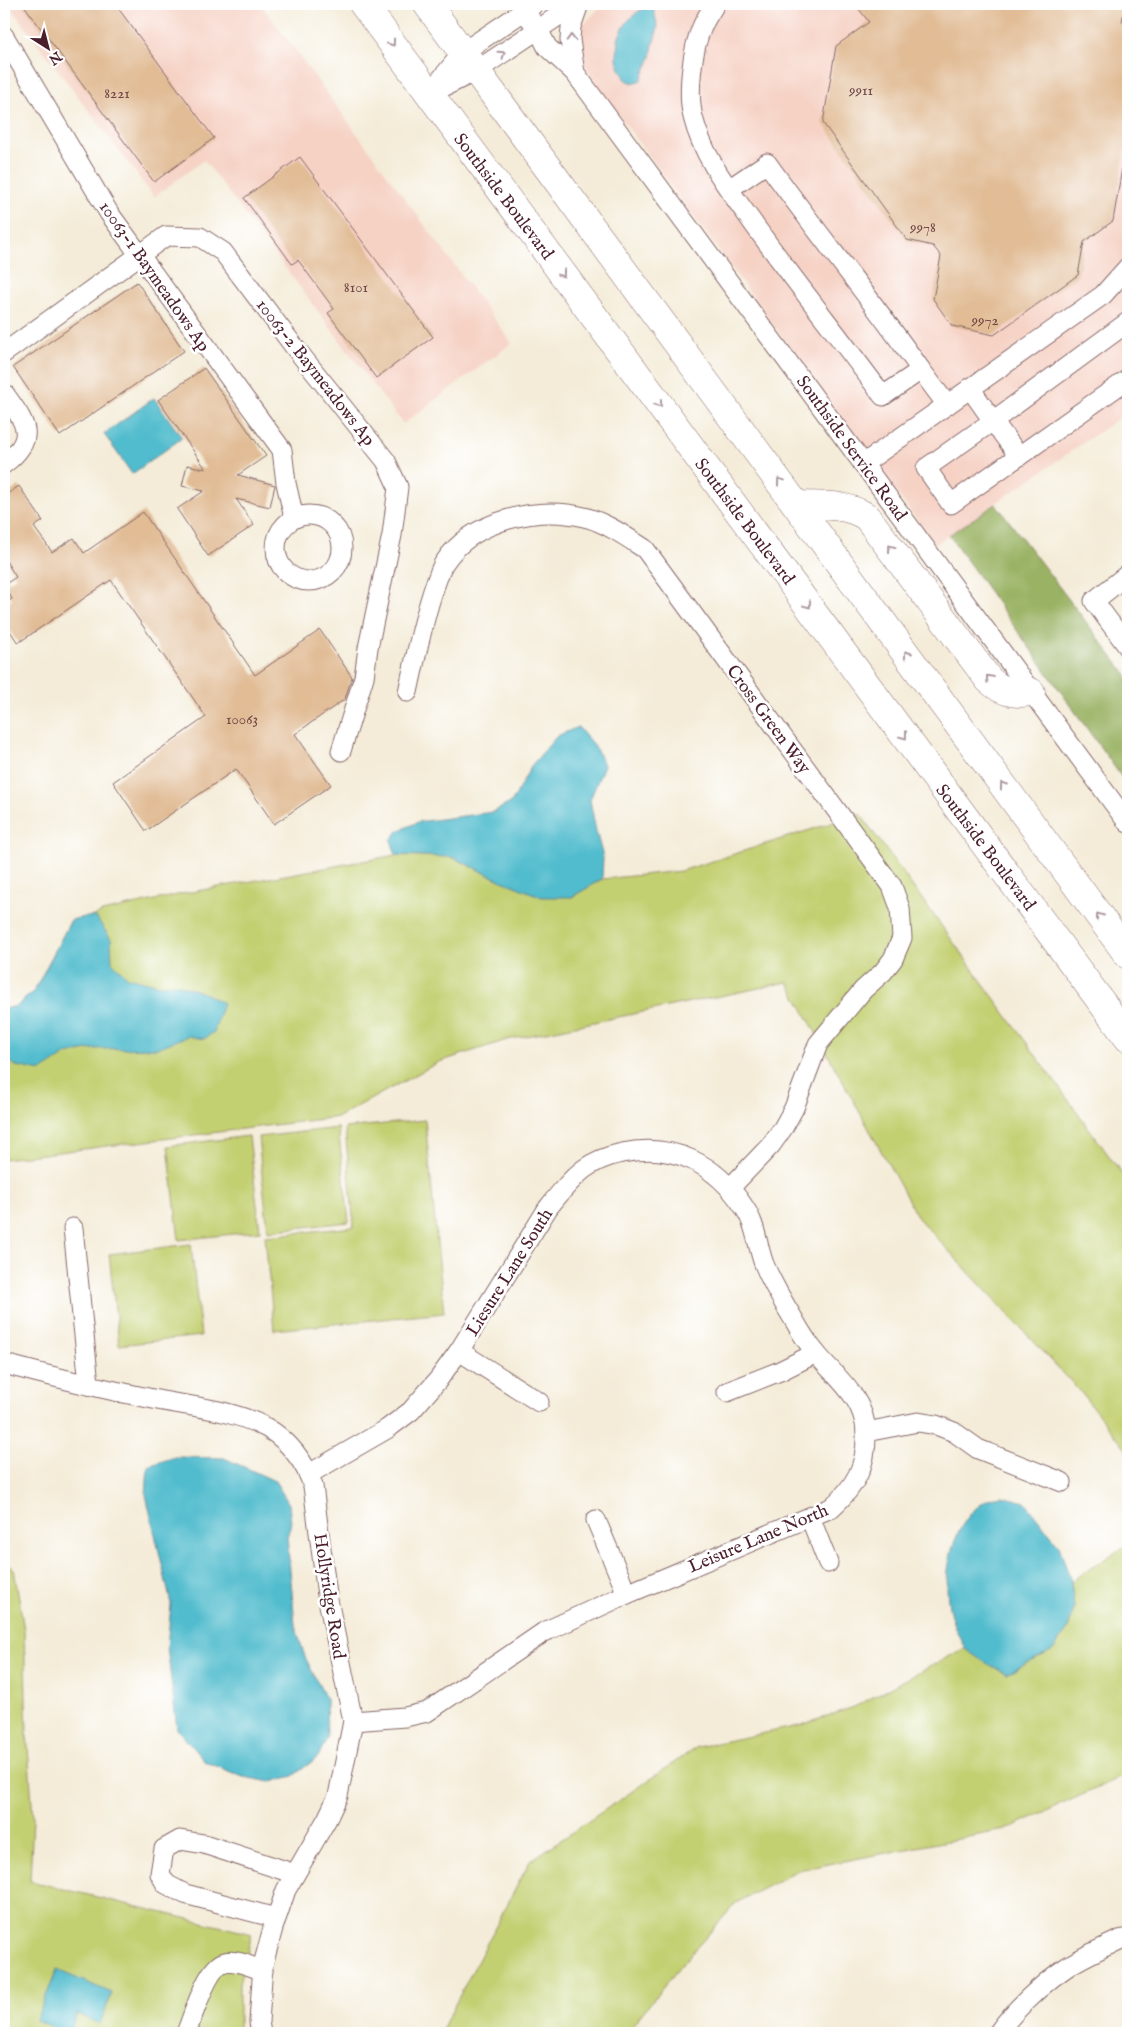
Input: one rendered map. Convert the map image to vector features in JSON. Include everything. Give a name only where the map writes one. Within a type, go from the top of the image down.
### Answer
[{"type":"highway","name":"Southside Boulevard","points":[[363,4],[1128,1038]]},
{"type":"highway","points":[[427,4],[1128,955]]},
{"type":"highway","points":[[798,505],[840,506],[856,510],[867,517],[989,680],[1006,692],[1017,695],[1032,692]]},
{"type":"street","points":[[469,62],[538,29],[578,4]]},
{"type":"street","name":"Southside Service Road","points":[[575,73],[570,40],[571,27],[578,4]]},
{"type":"street","points":[[715,4],[702,27],[695,52],[691,85],[693,116],[707,156],[780,261],[883,396],[921,370]]},
{"type":"street","points":[[429,94],[469,62],[530,7]]},
{"type":"street","name":"Southside Service Road","points":[[530,7],[538,29],[548,47],[575,73],[1128,823]]},
{"type":"street","name":"10063-1 Baymeadows Ap","points":[[4,36],[109,213],[282,450],[294,518]]},
{"type":"street","points":[[729,190],[767,163],[799,208],[877,308],[947,405]]},
{"type":"street","name":"10063-2 Baymeadows Ap","points":[[4,353],[166,236],[200,237],[223,252],[296,349],[386,462],[398,487],[392,535],[368,648],[364,677],[341,751]]},
{"type":"street","points":[[863,464],[1103,295],[1128,267]]},
{"type":"street","points":[[1128,322],[926,468],[952,504],[1128,378]]},
{"type":"street","points":[[970,388],[1019,456]]},
{"type":"street","points":[[4,393],[23,420],[26,432],[18,452],[4,464]]},
{"type":"street","name":"Cross Green Way","points":[[408,692],[429,603],[443,564],[462,543],[485,528],[517,517],[549,513],[589,518],[645,549],[892,886],[900,908],[902,938],[893,959],[883,972],[863,990],[818,1044],[794,1108],[784,1128],[771,1145],[730,1188]]},
{"type":"street","points":[[1128,574],[1094,601],[1128,647]]},
{"type":"street","name":"Liesure Lane South","points":[[310,1474],[387,1429],[411,1410],[438,1380],[459,1351],[548,1208],[564,1188],[584,1169],[605,1157],[636,1150],[661,1149],[684,1156],[707,1168],[730,1188]]},
{"type":"street","name":"Leisure Lane North","points":[[352,1721],[405,1717],[427,1712],[544,1632],[627,1594],[831,1508],[845,1496],[858,1479],[866,1432],[859,1403],[816,1352],[781,1298],[764,1263],[754,1229],[745,1208],[730,1188]]},
{"type":"street","points":[[73,1228],[89,1384]]},
{"type":"street","points":[[459,1351],[539,1402]]},
{"type":"street","points":[[727,1392],[780,1371],[816,1352]]},
{"type":"street","name":"Hollyridge Road","points":[[4,1364],[241,1416],[268,1429],[287,1443],[310,1474],[327,1595],[352,1721],[338,1796],[328,1819],[286,1890],[276,1918],[263,1971],[259,2022],[260,2033]]},
{"type":"street","points":[[866,1432],[918,1422],[936,1425],[954,1432],[978,1449],[1062,1482]]},
{"type":"street","points":[[810,1517],[828,1563]]},
{"type":"street","points":[[596,1520],[627,1594]]},
{"type":"street","points":[[276,1918],[185,1894],[166,1884],[160,1874],[164,1849],[180,1840],[204,1844],[295,1874]]},
{"type":"street","points":[[998,2033],[1032,1996],[1065,1968],[1119,1940],[1128,1938]]},
{"type":"street","points":[[186,2033],[208,1978],[218,1965],[225,1962],[233,1962],[263,1971]]},
{"type":"shaded area","points":[[8,4],[261,4],[512,343],[403,424],[204,160],[154,197]]},
{"type":"shaded area","points":[[603,4],[1128,4],[1128,412],[935,545],[593,80],[582,60],[579,35],[583,25]]},
{"type":"green space","points":[[996,504],[1128,677],[1128,783],[1123,779],[949,535]]},
{"type":"green space","points":[[860,814],[1128,1182],[1128,1452],[1079,1390],[918,1218],[788,982],[507,1040],[439,1062],[338,1117],[4,1159],[4,1009],[17,1006],[34,991],[71,920],[92,917],[102,912],[186,893],[396,855],[452,857],[502,881],[572,897],[602,879],[681,871]]},
{"type":"green space","points":[[425,1120],[444,1313],[274,1330],[265,1236],[354,1227],[345,1128]]},
{"type":"green space","points":[[338,1128],[349,1222],[268,1231],[258,1137]]},
{"type":"green space","points":[[249,1136],[260,1231],[179,1240],[168,1146]]},
{"type":"green space","points":[[191,1244],[201,1336],[119,1345],[109,1254]]},
{"type":"green space","points":[[1128,1544],[1128,1774],[1005,1830],[798,1870],[736,1903],[683,1963],[626,2033],[440,2033],[530,1861],[697,1747],[799,1726],[854,1707],[965,1648],[1006,1674],[1053,1650],[1068,1629],[1074,1608],[1071,1581]]},
{"type":"green space","points":[[4,1561],[14,1569],[24,1630],[27,1732],[33,1818],[30,1881],[252,1934],[239,1984],[239,2033],[4,2033]]},
{"type":"water","points":[[645,8],[653,8],[658,27],[651,57],[641,80],[633,83],[626,80],[619,65],[617,59],[618,39],[628,20]]},
{"type":"water","points":[[154,398],[182,438],[132,474],[104,434]]},
{"type":"water","points":[[578,727],[595,747],[604,765],[590,800],[603,857],[602,879],[572,897],[542,897],[502,881],[452,857],[396,855],[391,840],[398,831],[418,822],[493,812],[512,802],[531,766],[557,736]]},
{"type":"water","points":[[96,917],[111,939],[112,962],[127,977],[160,985],[177,984],[206,994],[223,1003],[214,1032],[204,1039],[188,1036],[157,1048],[93,1049],[67,1054],[41,1071],[16,1066],[4,1058],[4,1009],[17,1006],[34,991],[71,920]]},
{"type":"water","points":[[175,1457],[224,1458],[275,1481],[289,1504],[291,1523],[287,1537],[295,1625],[305,1657],[326,1699],[327,1738],[318,1757],[293,1776],[271,1782],[243,1777],[204,1761],[177,1729],[167,1647],[171,1604],[146,1495],[148,1466]]},
{"type":"water","points":[[1002,1496],[1025,1502],[1059,1546],[1071,1581],[1074,1608],[1068,1629],[1053,1650],[1006,1674],[975,1656],[963,1645],[951,1617],[947,1581],[949,1562],[961,1528],[971,1513],[986,1501]]},
{"type":"water","points":[[57,1970],[112,1993],[100,2024],[77,2014],[68,2033],[36,2020]]},
{"type":"building","points":[[23,4],[115,4],[214,138],[154,182]]},
{"type":"building","points":[[855,4],[1126,4],[1122,21],[1128,30],[1128,133],[1113,221],[1084,242],[1078,275],[994,335],[952,326],[933,299],[941,256],[933,246],[907,240],[823,123],[836,46],[869,22]]},
{"type":"building","points":[[300,157],[433,337],[376,378],[328,313],[334,309],[298,260],[292,264],[244,198]]},
{"type":"building","points":[[137,282],[184,351],[60,436],[13,367]]},
{"type":"building","points":[[204,368],[266,456],[238,475],[275,485],[270,507],[236,499],[254,525],[208,556],[177,509],[204,491],[182,486],[187,465],[206,469],[158,400]]},
{"type":"building","points":[[19,486],[43,521],[34,527],[52,552],[74,538],[84,553],[143,512],[255,675],[320,630],[352,677],[345,699],[295,734],[331,785],[274,824],[236,769],[146,831],[113,782],[206,717],[111,580],[18,643],[4,622],[4,604],[12,599],[4,585],[16,577],[4,558],[4,496]]}]
